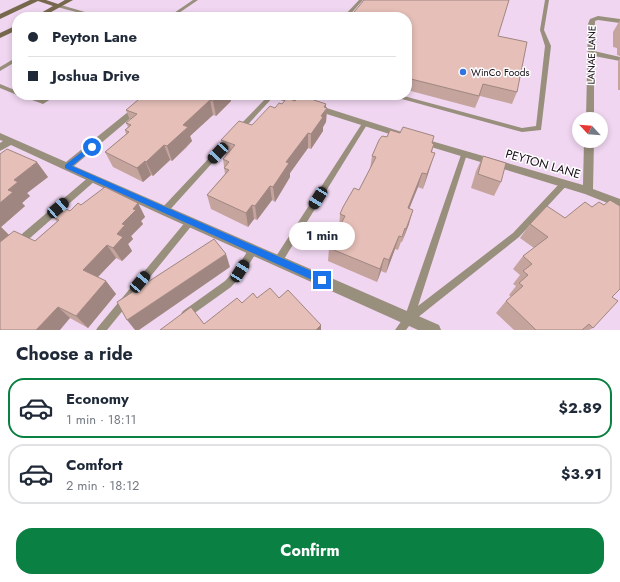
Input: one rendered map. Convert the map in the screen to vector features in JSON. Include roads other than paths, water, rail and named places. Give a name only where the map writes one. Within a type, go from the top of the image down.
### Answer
[{"type":"main road","points":[[0,17],[35,0]]},
{"type":"main road","points":[[40,0],[59,6]]},
{"type":"main road","points":[[47,12],[70,0]]},
{"type":"main road","points":[[0,36],[12,30]]},
{"type":"street","name":"LANAE LANE","points":[[590,112],[592,20],[598,18],[620,21]]},
{"type":"street","points":[[591,53],[620,59]]},
{"type":"street","points":[[68,166],[148,100]]},
{"type":"street","name":"PEYTON LANE","points":[[290,100],[588,191],[620,204]]},
{"type":"street","points":[[0,148],[5,138],[164,211],[434,330]]},
{"type":"street","points":[[588,191],[589,148]]},
{"type":"lane","points":[[178,12],[196,0]]},
{"type":"lane","points":[[350,12],[361,0]]},
{"type":"lane","points":[[411,100],[522,130],[539,128],[548,46],[542,30],[547,0]]},
{"type":"lane","points":[[59,6],[79,12]]},
{"type":"lane","points":[[0,69],[12,62]]},
{"type":"lane","points":[[0,86],[12,89]]},
{"type":"lane","points":[[164,211],[268,100]]},
{"type":"lane","points":[[278,261],[366,123]]},
{"type":"lane","points":[[409,319],[464,154]]},
{"type":"lane","points":[[12,248],[93,178]]},
{"type":"lane","points":[[400,330],[409,319],[516,235],[564,184]]},
{"type":"lane","points":[[101,330],[190,222]]},
{"type":"lane","points":[[176,321],[228,284],[240,271],[253,250]]},
{"type":"place","name":"WinCo Foods","points":[[463,72]]}]
